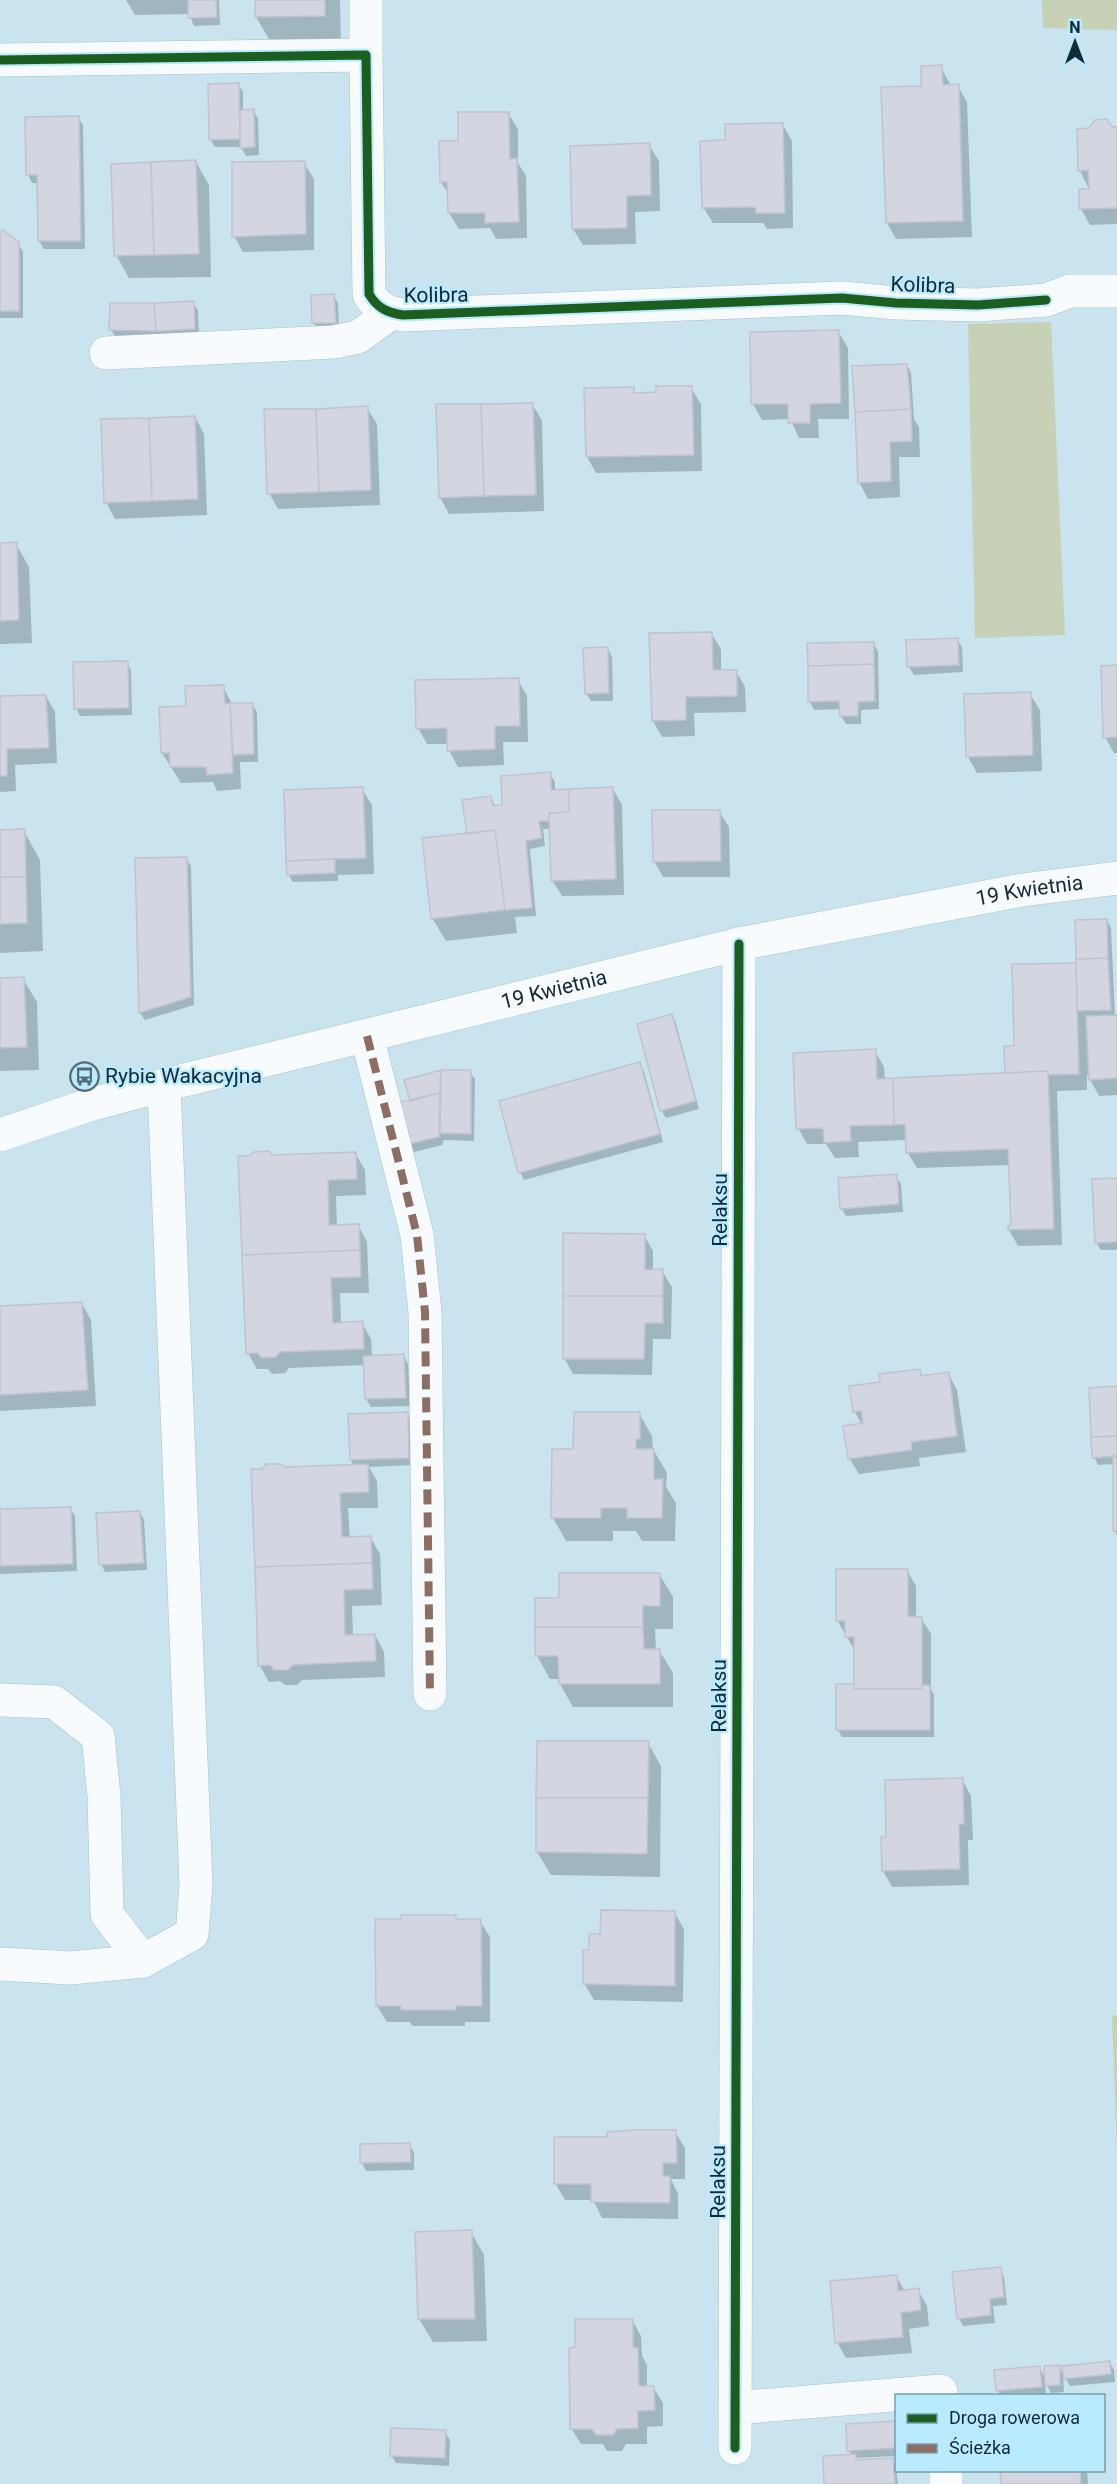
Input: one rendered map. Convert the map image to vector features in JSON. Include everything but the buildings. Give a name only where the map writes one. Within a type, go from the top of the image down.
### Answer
[{"type":"street","name":"Kolibra","points":[[366,0],[369,294],[375,305],[391,313],[404,315],[842,298],[896,303],[978,305],[1046,300],[1070,291],[1117,291]]},
{"type":"street","points":[[0,60],[366,55]]},
{"type":"street","points":[[106,353],[334,342],[358,337],[391,313]]},
{"type":"street","name":"19 Kwietnia","points":[[0,1135],[89,1105],[164,1085],[739,944],[1022,890],[1117,878]]},
{"type":"street","name":"Relaksu","points":[[735,2448],[739,944]]},
{"type":"street","points":[[367,1036],[417,1235],[424,1301],[430,1694]]},
{"type":"street","points":[[0,1964],[70,1968],[143,1961],[192,1934],[196,1884],[164,1085]]},
{"type":"street","points":[[0,1700],[54,1702],[98,1736],[104,1796],[107,1914],[143,1961]]},
{"type":"street","points":[[905,2394],[941,2391],[941,2394]]},
{"type":"street","points":[[735,2408],[895,2395]]},
{"type":"green space","points":[[1042,0],[1117,0],[1117,30],[1043,28]]},
{"type":"green space","points":[[1051,322],[1065,635],[975,638],[968,324]]},
{"type":"green space","points":[[1117,2015],[1117,2151],[1112,2016]]},
{"type":"marked path","points":[[367,1036],[417,1235],[425,1312],[430,1694]]},
{"type":"cycle path","points":[[0,60],[366,55],[369,294],[379,306],[398,314],[842,298],[896,303],[978,305],[1046,300]]},
{"type":"cycle path","points":[[735,2448],[739,944]]},
{"type":"place","name":"Rybie Wakacyjna","points":[[84,1076]]}]
